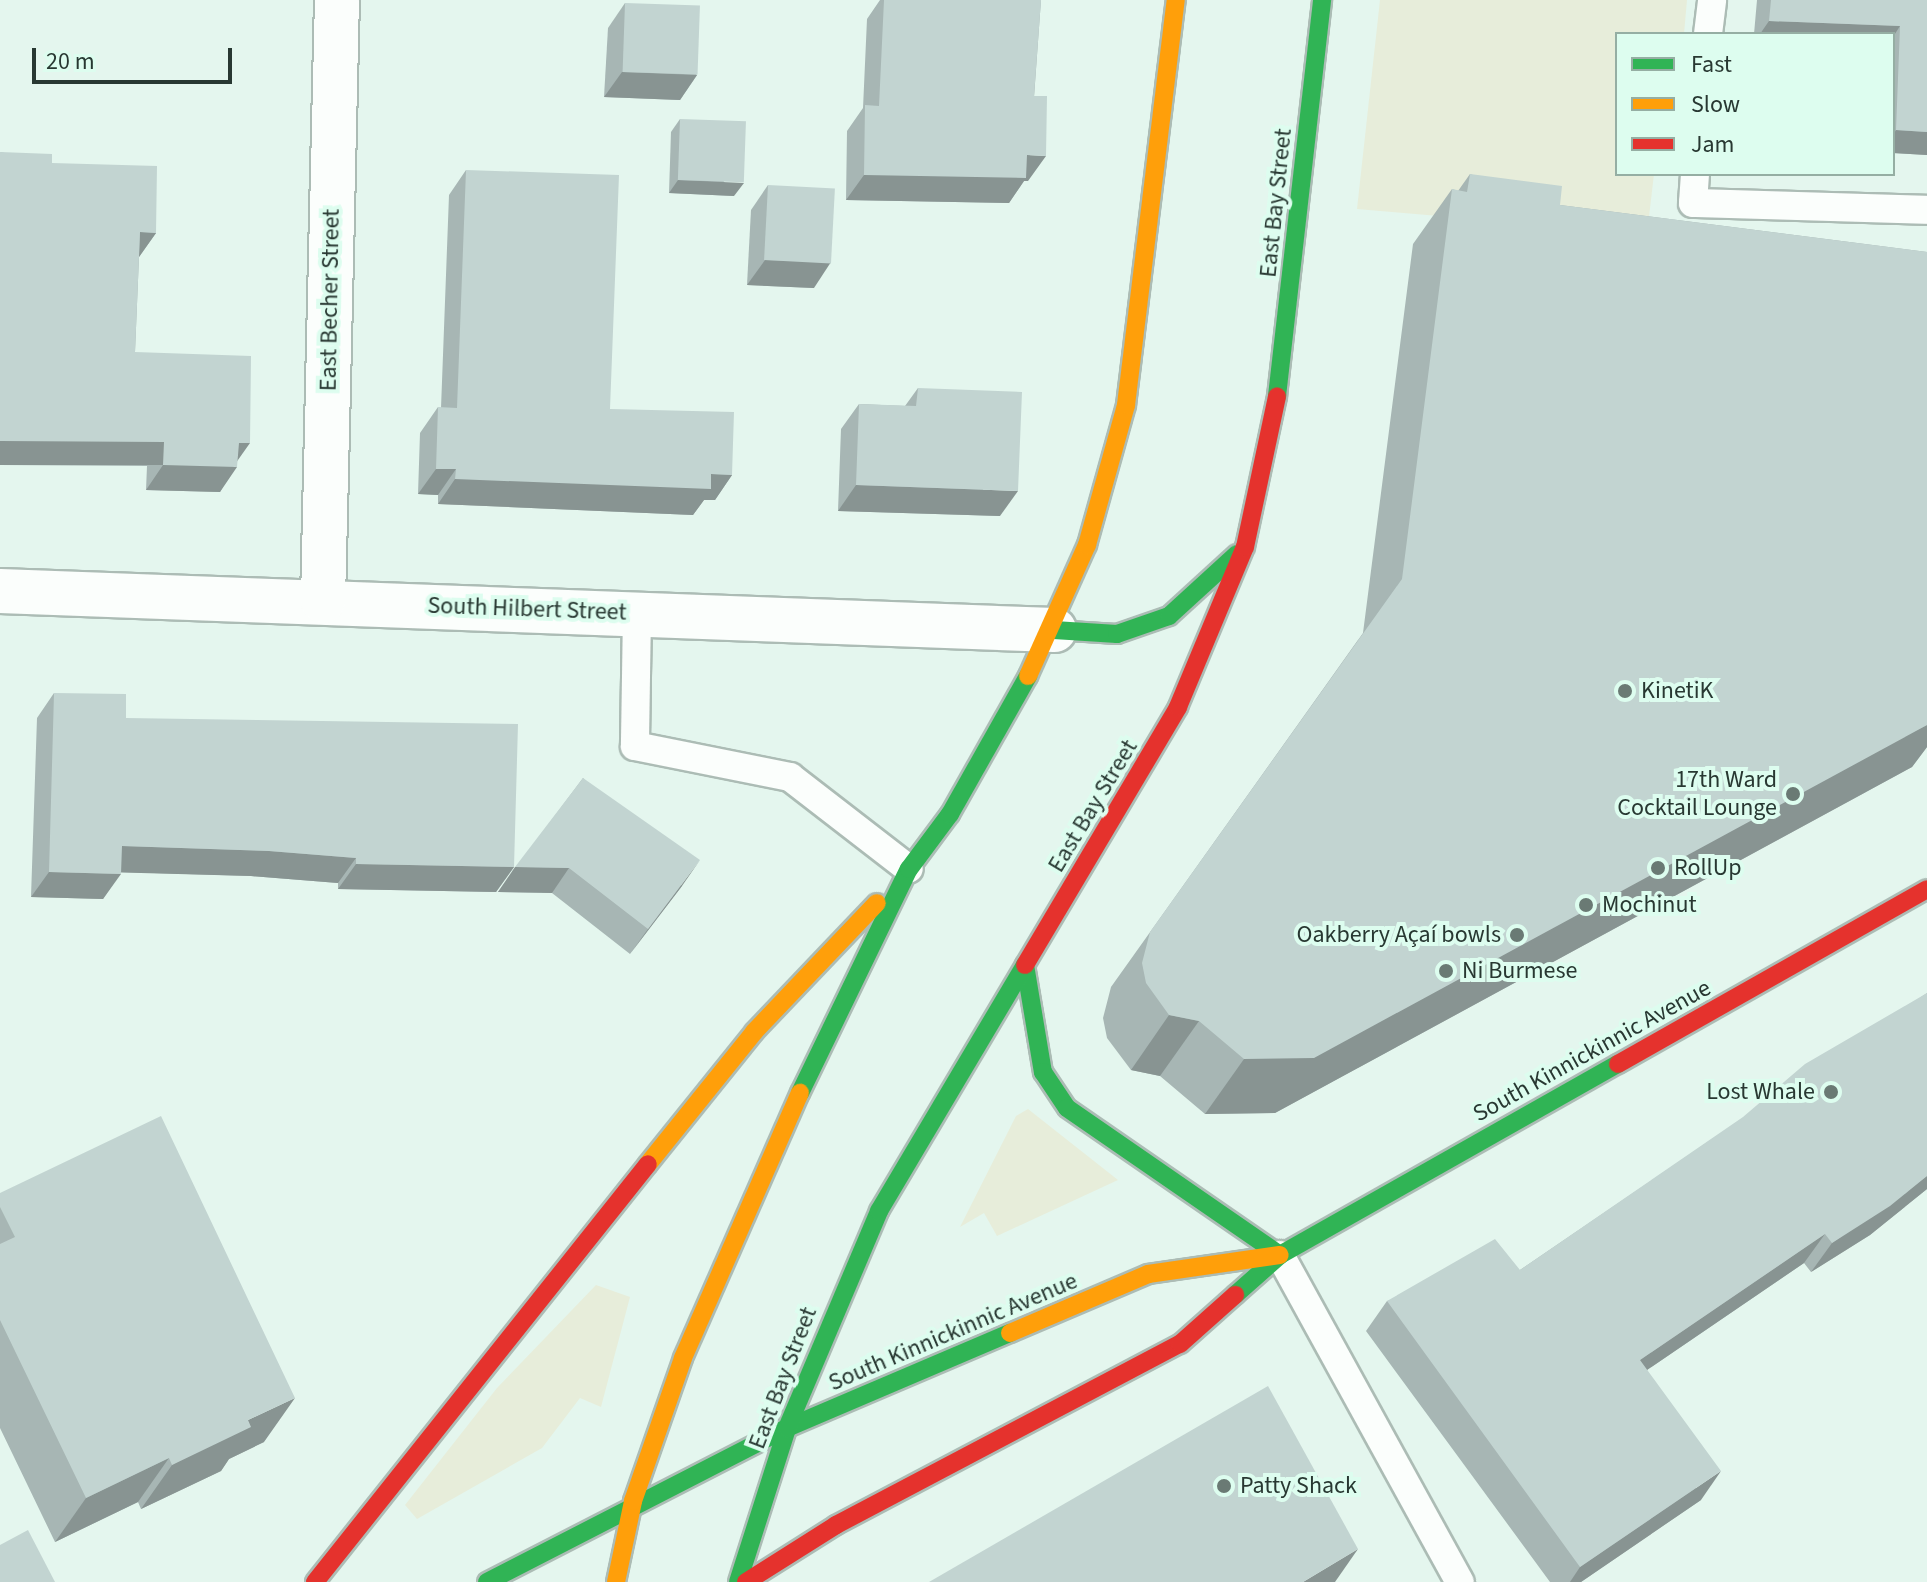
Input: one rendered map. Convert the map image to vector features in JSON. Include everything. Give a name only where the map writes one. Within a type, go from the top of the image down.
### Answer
[{"type":"main road","points":[[315,1582],[754,1032],[909,869],[950,814],[1054,630],[1126,405],[1176,0]]},
{"type":"main road","name":"East Bay Street","points":[[738,1582],[787,1428],[879,1211],[1178,707],[1245,547],[1275,411],[1322,0]]},
{"type":"main road","points":[[1054,630],[1117,634],[1169,616],[1245,547]]},
{"type":"main road","points":[[616,1582],[633,1501],[697,1320],[909,869]]},
{"type":"main road","name":"South Kinnickinnic Avenue","points":[[746,1582],[836,1525],[1180,1344],[1280,1255],[1927,889]]},
{"type":"main road","points":[[1025,965],[1043,1072],[1067,1108],[1280,1255]]},
{"type":"main road","name":"South Kinnickinnic Avenue","points":[[487,1582],[633,1501],[787,1428],[1148,1274],[1280,1255]]},
{"type":"street","name":"East Becher Street","points":[[323,601],[337,0]]},
{"type":"street","name":"South Hilbert Street","points":[[0,591],[1054,630]]},
{"type":"lane","points":[[1708,32],[1712,0]]},
{"type":"lane","points":[[1695,176],[1693,203],[1927,210]]},
{"type":"lane","points":[[637,613],[635,746],[790,777],[909,869]]},
{"type":"lane","points":[[1280,1255],[1460,1582]]},
{"type":"green space","points":[[1380,0],[1687,0],[1684,32],[1615,32],[1615,176],[1654,176],[1647,234],[1357,209]]},
{"type":"green space","points":[[1028,1109],[1118,1180],[997,1236],[984,1213],[960,1227],[1016,1116]]},
{"type":"green space","points":[[596,1285],[630,1297],[601,1407],[580,1398],[542,1448],[417,1519],[405,1505],[497,1388]]},
{"type":"building","points":[[884,0],[1041,0],[1034,96],[1047,96],[1046,156],[1027,155],[1026,178],[864,175],[865,105],[879,106]]},
{"type":"building","points":[[1771,0],[1927,0],[1927,132],[1896,130],[1900,26],[1769,21]]},
{"type":"building","points":[[625,3],[700,6],[698,75],[623,72]]},
{"type":"building","points":[[680,119],[746,121],[744,182],[678,180]]},
{"type":"building","points":[[0,152],[52,154],[52,163],[157,166],[156,233],[140,232],[135,352],[251,356],[250,443],[239,443],[237,467],[163,465],[164,442],[0,441]]},
{"type":"building","points":[[466,170],[619,175],[610,409],[734,412],[732,475],[711,474],[711,489],[455,479],[456,469],[436,469],[438,407],[457,408]]},
{"type":"building","name":"KinetiK","points":[[1470,174],[1562,186],[1560,205],[1927,252],[1927,725],[1314,1058],[1244,1059],[1199,1021],[1169,1015],[1146,983],[1142,963],[1150,932],[1402,579],[1452,189],[1467,192]]},
{"type":"building","points":[[768,185],[835,189],[831,263],[764,260]]},
{"type":"building","points":[[918,388],[1022,392],[1018,491],[856,485],[859,404],[916,406]]},
{"type":"building","points":[[54,693],[126,694],[126,718],[518,724],[514,867],[356,864],[356,858],[269,851],[122,846],[121,874],[49,872]]},
{"type":"building","points":[[583,778],[700,860],[648,929],[569,868],[515,867]]},
{"type":"building","points":[[1927,993],[1927,1176],[1890,1206],[1832,1243],[1825,1234],[1640,1360],[1721,1471],[1580,1567],[1387,1301],[1495,1239],[1520,1270],[1743,1117],[1805,1064]]},
{"type":"building","points":[[161,1116],[295,1398],[248,1420],[251,1427],[172,1465],[169,1458],[86,1498],[0,1320],[0,1244],[15,1237],[0,1207],[0,1193]]},
{"type":"building","points":[[1268,1386],[1358,1549],[1303,1582],[929,1582]]},
{"type":"building","points":[[28,1530],[55,1582],[0,1582],[0,1545]]},
{"type":"traffic: fast","points":[[1277,396],[1322,0]]},
{"type":"traffic: fast","points":[[1054,630],[1117,634],[1169,616],[1237,554]]},
{"type":"traffic: fast","points":[[800,1093],[909,869],[950,814],[1028,676]]},
{"type":"traffic: fast","points":[[1025,965],[1043,1072],[1067,1108],[1280,1255]]},
{"type":"traffic: fast","points":[[738,1582],[787,1428],[879,1211],[1025,965]]},
{"type":"traffic: fast","points":[[1235,1295],[1280,1255],[1618,1064]]},
{"type":"traffic: fast","points":[[487,1582],[787,1428],[1010,1333]]},
{"type":"traffic: slow","points":[[1028,676],[1087,545],[1126,405],[1176,0]]},
{"type":"traffic: slow","points":[[648,1164],[754,1032],[877,903]]},
{"type":"traffic: slow","points":[[616,1582],[633,1501],[683,1358],[800,1093]]},
{"type":"traffic: slow","points":[[1010,1333],[1148,1274],[1280,1255]]},
{"type":"traffic: jam","points":[[1025,965],[1178,707],[1245,547],[1277,396]]},
{"type":"traffic: jam","points":[[1618,1064],[1927,889]]},
{"type":"traffic: jam","points":[[315,1582],[648,1164]]},
{"type":"traffic: jam","points":[[746,1582],[836,1525],[1180,1344],[1235,1295]]},
{"type":"place","name":"KinetiK","points":[[1625,691]]},
{"type":"place","name":"17th Ward Cocktail Lounge","points":[[1793,794]]},
{"type":"place","name":"RollUp","points":[[1658,868]]},
{"type":"place","name":"Mochinut","points":[[1586,905]]},
{"type":"place","name":"Oakberry Açaí bowls","points":[[1517,935]]},
{"type":"place","name":"Ni Burmese","points":[[1446,971]]},
{"type":"place","name":"Lost Whale","points":[[1831,1092]]},
{"type":"place","name":"Patty Shack","points":[[1224,1486]]}]
